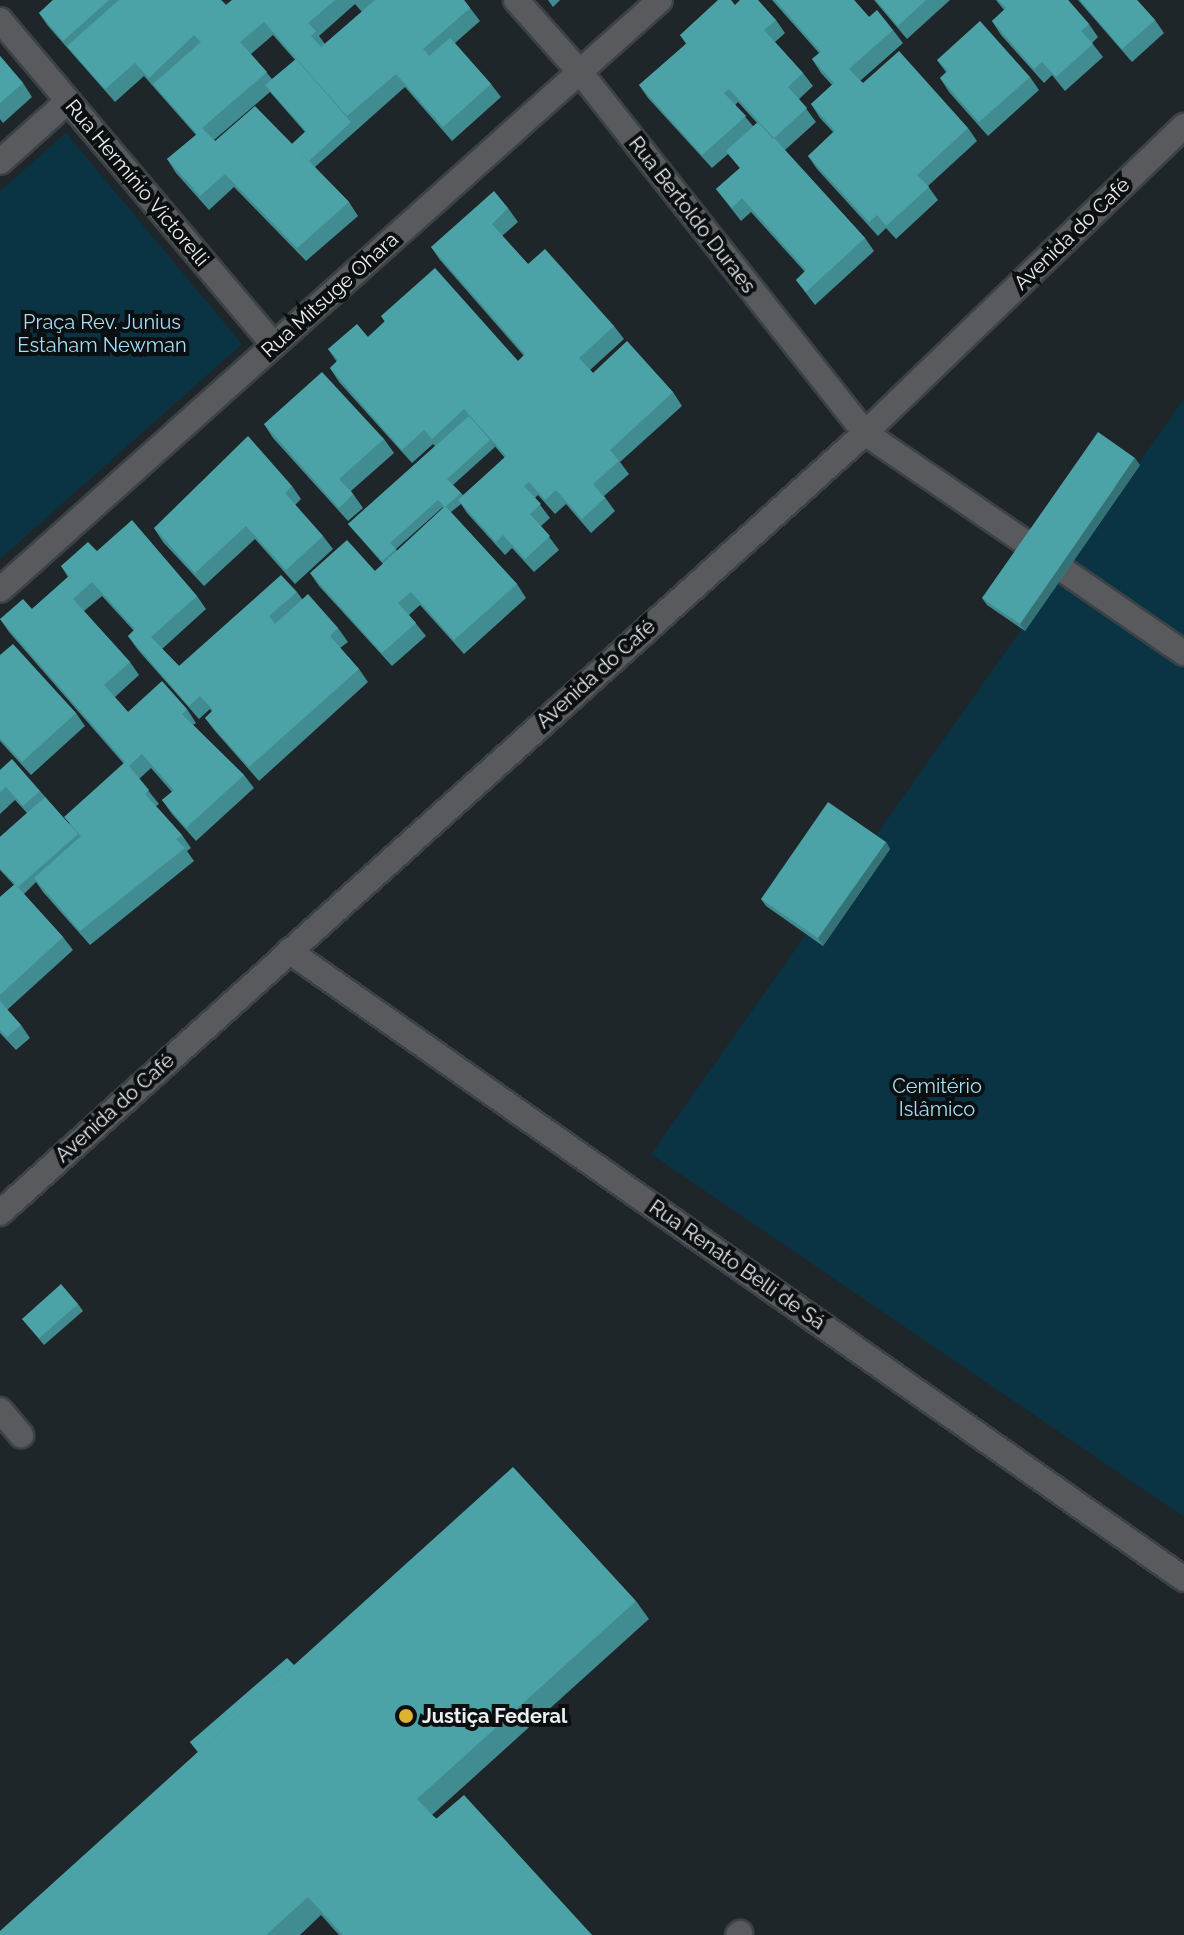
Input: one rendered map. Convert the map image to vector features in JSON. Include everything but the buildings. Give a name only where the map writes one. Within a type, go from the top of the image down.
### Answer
[{"type":"street","name":"Rua Bertoldo Duraes","points":[[516,0],[580,72],[865,433],[1029,545]]},
{"type":"street","name":"Rua Mitsuge Ohara","points":[[0,590],[660,0]]},
{"type":"street","name":"Rua Hermínio Victorelli","points":[[0,20],[274,345]]},
{"type":"street","points":[[0,162],[68,101]]},
{"type":"street","name":"Avenida do Café","points":[[0,1213],[865,433],[1184,126]]},
{"type":"street","points":[[1066,572],[1184,653]]},
{"type":"street","name":"Rua Renato Belli de Sá","points":[[289,951],[1184,1579]]},
{"type":"street","points":[[0,1410],[21,1435]]},
{"type":"green space","name":"Praça Rev. Junius Estaham Newman","points":[[66,133],[242,344],[0,559],[0,191]]},
{"type":"green space","name":"Cemitério Islâmico","points":[[1184,399],[1184,1517],[651,1154]]},
{"type":"place","name":"Justiça Federal","points":[[406,1716]]}]
